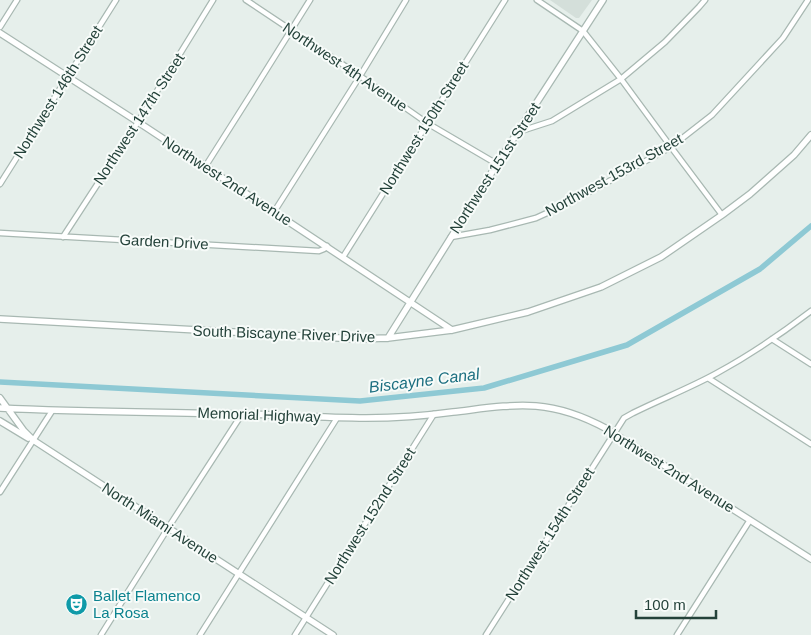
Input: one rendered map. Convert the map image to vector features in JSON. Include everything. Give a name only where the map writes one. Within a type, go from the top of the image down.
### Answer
[{"type":"street","points":[[0,27],[17,0]]},
{"type":"street","name":"Northwest 146th Street","points":[[0,184],[116,0]]},
{"type":"street","name":"Northwest 147th Street","points":[[63,237],[138,122],[213,0]]},
{"type":"street","name":"Northwest 4th Avenue","points":[[246,0],[427,123],[497,164]]},
{"type":"street","points":[[204,167],[256,88],[310,0]]},
{"type":"street","points":[[274,212],[406,0]]},
{"type":"street","name":"Northwest 150th Street","points":[[343,257],[505,0]]},
{"type":"street","points":[[537,0],[583,31],[722,215]]},
{"type":"street","name":"Northwest 151st Street","points":[[388,338],[603,0]]},
{"type":"street","points":[[518,132],[552,121],[621,79],[666,42],[705,0]]},
{"type":"street","name":"Northwest 153rd Street","points":[[451,237],[490,230],[536,218],[573,201],[671,147],[719,108],[783,38],[808,0]]},
{"type":"street","name":"Northwest 2nd Avenue","points":[[0,33],[452,330]]},
{"type":"street","name":"South Biscayne River Drive","points":[[0,319],[357,339],[388,338],[452,330],[528,312],[601,287],[661,257],[750,194],[794,155],[811,136]]},
{"type":"street","name":"Garden Drive","points":[[0,234],[319,251],[326,246]]},
{"type":"street","name":"Northwest 154th Street","points":[[486,635],[622,420],[629,414],[708,378],[736,362],[811,312]]},
{"type":"street","points":[[772,339],[811,364]]},
{"type":"street","points":[[708,378],[811,444]]},
{"type":"street","name":"North Miami Avenue","points":[[0,398],[24,431],[33,440],[333,635]]},
{"type":"street","name":"Memorial Highway","points":[[0,408],[52,411],[391,418],[501,406],[518,406]]},
{"type":"street","name":"Northwest 2nd Avenue","points":[[518,406],[535,406],[560,410],[589,420],[614,433],[811,559]]},
{"type":"street","points":[[0,492],[52,411]]},
{"type":"street","points":[[101,635],[242,414]]},
{"type":"street","name":"Northwest 152nd Street","points":[[295,635],[434,414]]},
{"type":"street","points":[[200,635],[337,418]]},
{"type":"street","points":[[0,421],[33,440]]},
{"type":"street","points":[[677,635],[750,520]]},
{"type":"shaded area","points":[[550,0],[592,0],[579,18],[576,18]]},
{"type":"waterway","name":"Biscayne Canal","points":[[0,382],[360,401],[484,388],[627,345],[760,269],[811,226]]},
{"type":"place","name":"Ballet Flamenco La Rosa","points":[[77,605]]}]
